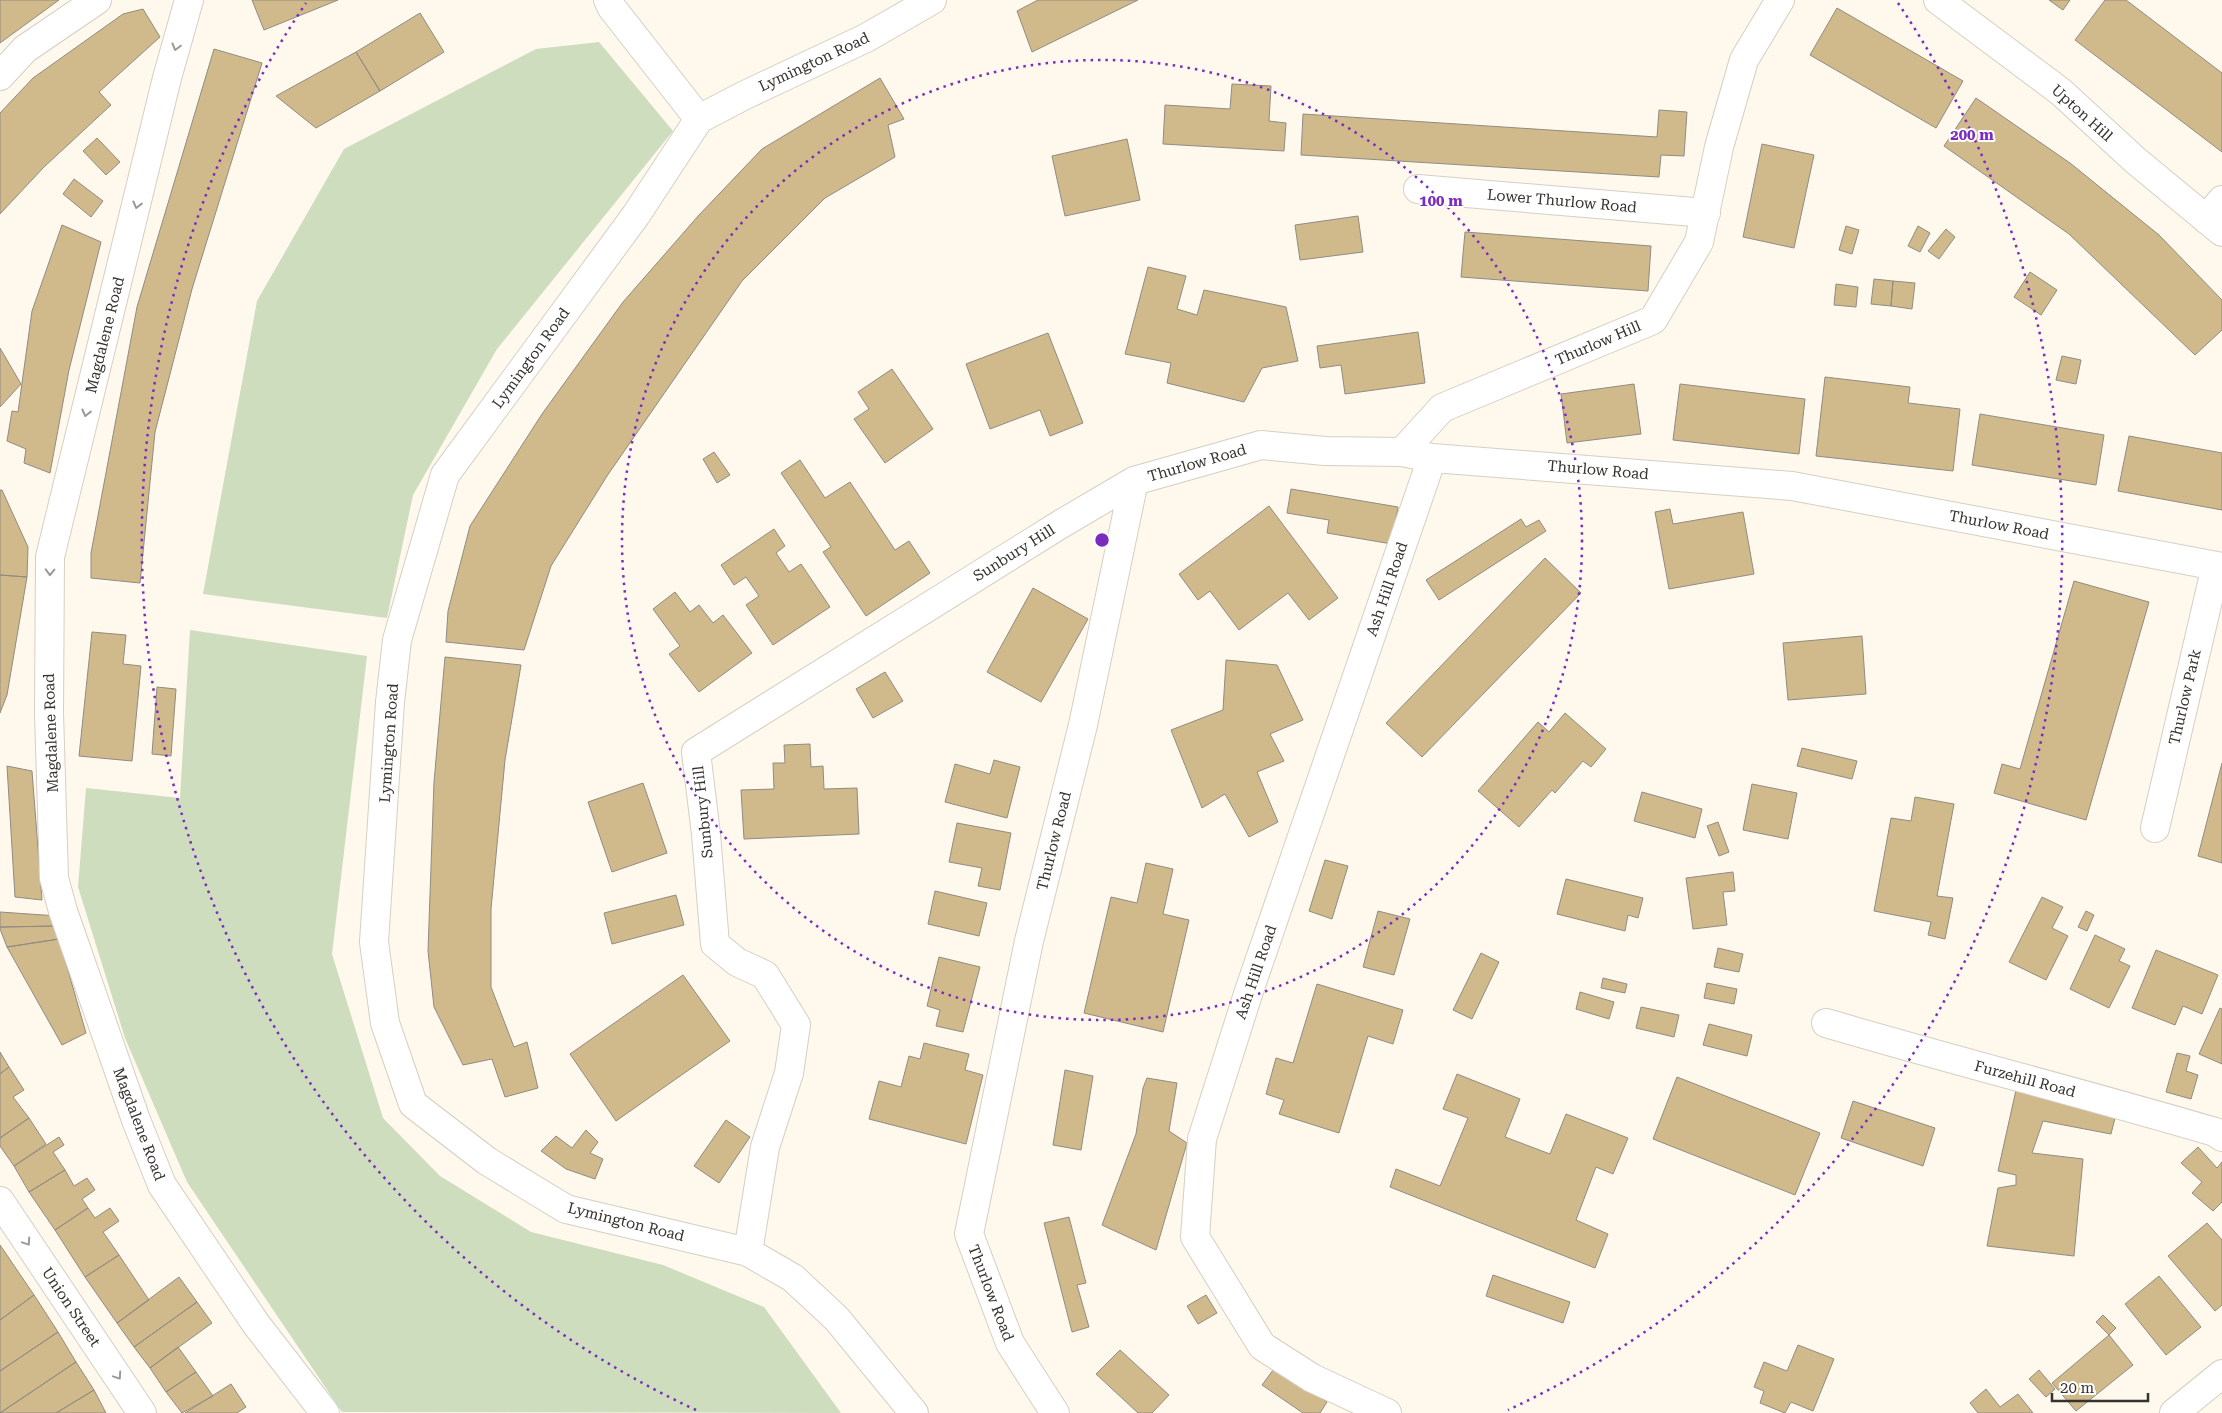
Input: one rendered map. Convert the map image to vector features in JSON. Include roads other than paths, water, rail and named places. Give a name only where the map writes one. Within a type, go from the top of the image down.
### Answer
[{"type":"street","points":[[0,76],[25,49],[97,0]]},
{"type":"street","name":"Magdalene Road","points":[[189,0],[165,88],[50,557],[49,695],[54,878],[63,911],[136,1120],[162,1185],[256,1324],[325,1413]]},
{"type":"street","points":[[608,0],[612,8],[699,119]]},
{"type":"street","name":"Lymington Road","points":[[914,1413],[837,1319],[793,1278],[748,1252],[566,1209],[487,1161],[413,1104],[385,1023],[374,942],[390,702],[397,640],[445,475],[636,215],[699,119],[866,38],[932,0]]},
{"type":"street","name":"Thurlow Hill","points":[[1402,452],[1442,408],[1653,320],[1699,242],[1719,147],[1744,60],[1780,0]]},
{"type":"street","name":"Upton Hill","points":[[1938,0],[2061,92],[2135,160],[2217,217]]},
{"type":"street","name":"Lower Thurlow Road","points":[[1418,189],[1706,213]]},
{"type":"street","name":"Thurlow Road","points":[[1055,1413],[1010,1343],[969,1234],[1029,941],[1083,725],[1134,481],[1260,445],[1326,451],[1402,452],[1432,458],[1792,486],[2219,566]]},
{"type":"street","name":"Ash Hill Road","points":[[1387,1413],[1312,1378],[1262,1346],[1195,1237],[1202,1139],[1249,991],[1432,458]]},
{"type":"street","name":"Sunbury Hill","points":[[748,1252],[765,1147],[789,1073],[796,1025],[765,975],[737,962],[715,944],[706,834],[696,752],[1053,529],[1134,481]]},
{"type":"street","name":"Thurlow Park","points":[[2155,828],[2219,566]]},
{"type":"street","name":"Furzehill Road","points":[[1826,1023],[1954,1060],[2105,1100],[2215,1132],[2222,1137]]},
{"type":"street","name":"Union Street","points":[[0,1201],[142,1413]]},
{"type":"street","points":[[2174,1413],[2222,1374]]}]
